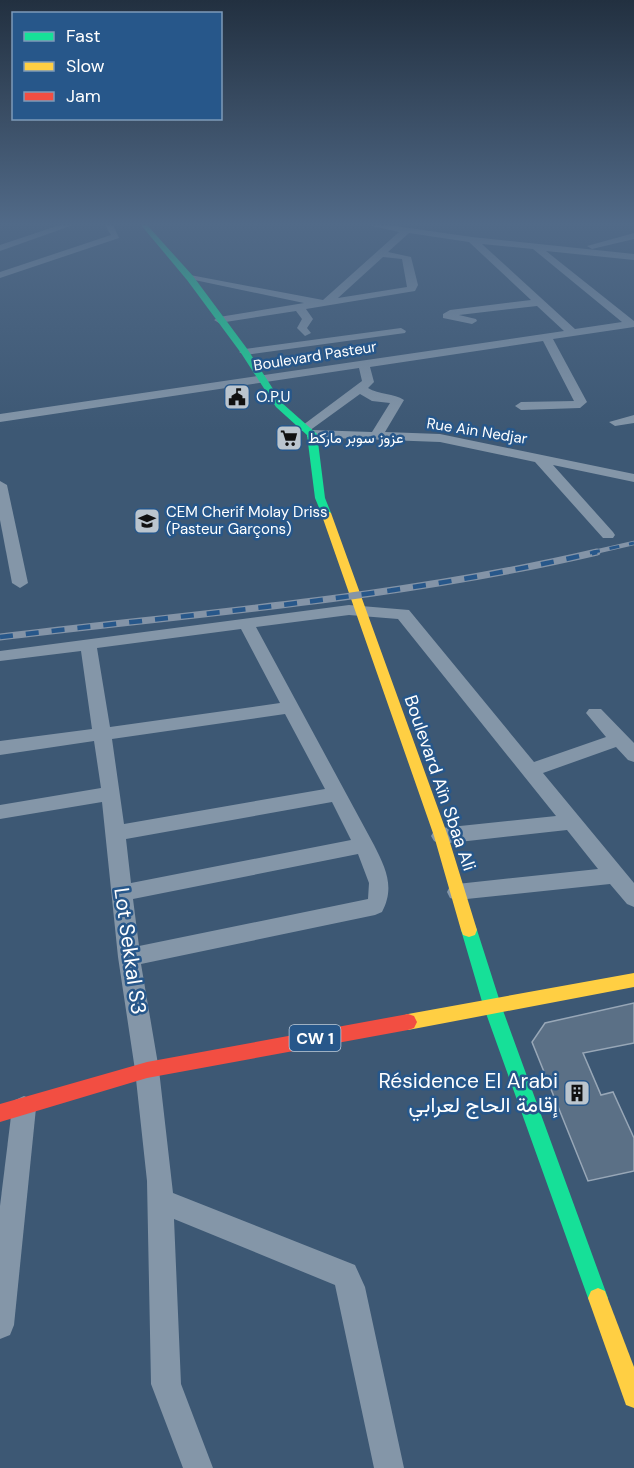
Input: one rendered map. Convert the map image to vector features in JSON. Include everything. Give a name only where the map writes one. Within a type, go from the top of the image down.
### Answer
[{"type":"main road","points":[[201,294],[245,352],[279,405],[308,431]]},
{"type":"main road","name":"Boulevard Aïn Sbaa Ali","points":[[308,431],[320,498],[350,575],[441,836],[492,1005],[634,1397]]},
{"type":"main road","name":"CW 1","points":[[12,1111],[147,1070],[634,980]]},
{"type":"street","points":[[271,294],[325,304]]},
{"type":"street","points":[[325,304],[337,294]]},
{"type":"street","points":[[219,320],[389,294]]},
{"type":"street","points":[[531,294],[574,334]]},
{"type":"street","points":[[594,294],[632,324]]},
{"type":"street","points":[[472,321],[447,316],[450,313],[540,302]]},
{"type":"street","points":[[299,308],[308,319],[302,328],[305,333]]},
{"type":"street","name":"Boulevard Pasteur","points":[[0,418],[265,381],[632,324]]},
{"type":"street","points":[[245,352],[401,331]]},
{"type":"street","points":[[521,406],[576,405],[581,402],[547,338]]},
{"type":"street","points":[[308,431],[368,382],[364,366]]},
{"type":"street","points":[[359,388],[376,398],[398,400],[376,436]]},
{"type":"street","points":[[615,422],[634,418]]},
{"type":"street","name":"Rue Ain Nedjar","points":[[308,431],[440,438],[634,478]]},
{"type":"street","points":[[539,458],[608,535]]},
{"type":"street","points":[[0,485],[20,583]]},
{"type":"street","points":[[0,656],[349,610],[402,614],[634,898]]},
{"type":"street","points":[[129,957],[375,906],[382,894],[379,876],[364,846],[246,623]]},
{"type":"street","name":"Lot Sekkal S3","points":[[88,643],[111,793],[129,957],[147,1070],[161,1201],[166,1384],[198,1468]]},
{"type":"street","points":[[0,748],[291,707]]},
{"type":"street","points":[[595,712],[634,755]]},
{"type":"street","points":[[530,770],[619,739]]},
{"type":"street","points":[[0,812],[111,793]]},
{"type":"street","points":[[115,833],[337,794]]},
{"type":"street","points":[[441,836],[572,822]]},
{"type":"street","points":[[122,893],[364,846]]},
{"type":"street","points":[[457,892],[615,875]]},
{"type":"street","points":[[0,1325],[12,1111]]},
{"type":"street","points":[[161,1201],[345,1275],[351,1287],[389,1468]]},
{"type":"building","name":"Résidence El Arabi إقامة الحاج لعرابي","points":[[634,1003],[634,1043],[583,1053],[601,1095],[613,1092],[634,1138],[634,1171],[588,1181],[532,1042],[545,1023]]},
{"type":"railway","points":[[590,553],[634,543]]},
{"type":"railway","points":[[0,637],[374,593],[523,568],[597,552]]},
{"type":"traffic: fast","points":[[202,294],[245,352],[279,405],[312,434],[320,498],[326,513]]},
{"type":"traffic: fast","points":[[469,930],[492,1005],[598,1298]]},
{"type":"traffic: slow","points":[[326,513],[441,836],[469,930]]},
{"type":"traffic: slow","points":[[408,1022],[634,980]]},
{"type":"traffic: slow","points":[[598,1298],[634,1397]]},
{"type":"traffic: jam","points":[[0,1113],[147,1070],[408,1022]]},
{"type":"place","name":"O.P.U","points":[[237,397]]},
{"type":"place","name":"عزوز سوبر ماركط","points":[[289,438]]},
{"type":"place","name":"CEM Cherif Molay Driss (Pasteur Garçons)","points":[[147,521]]},
{"type":"place","name":"Résidence El Arabi إقامة الحاج لعرابي","points":[[577,1093]]}]
